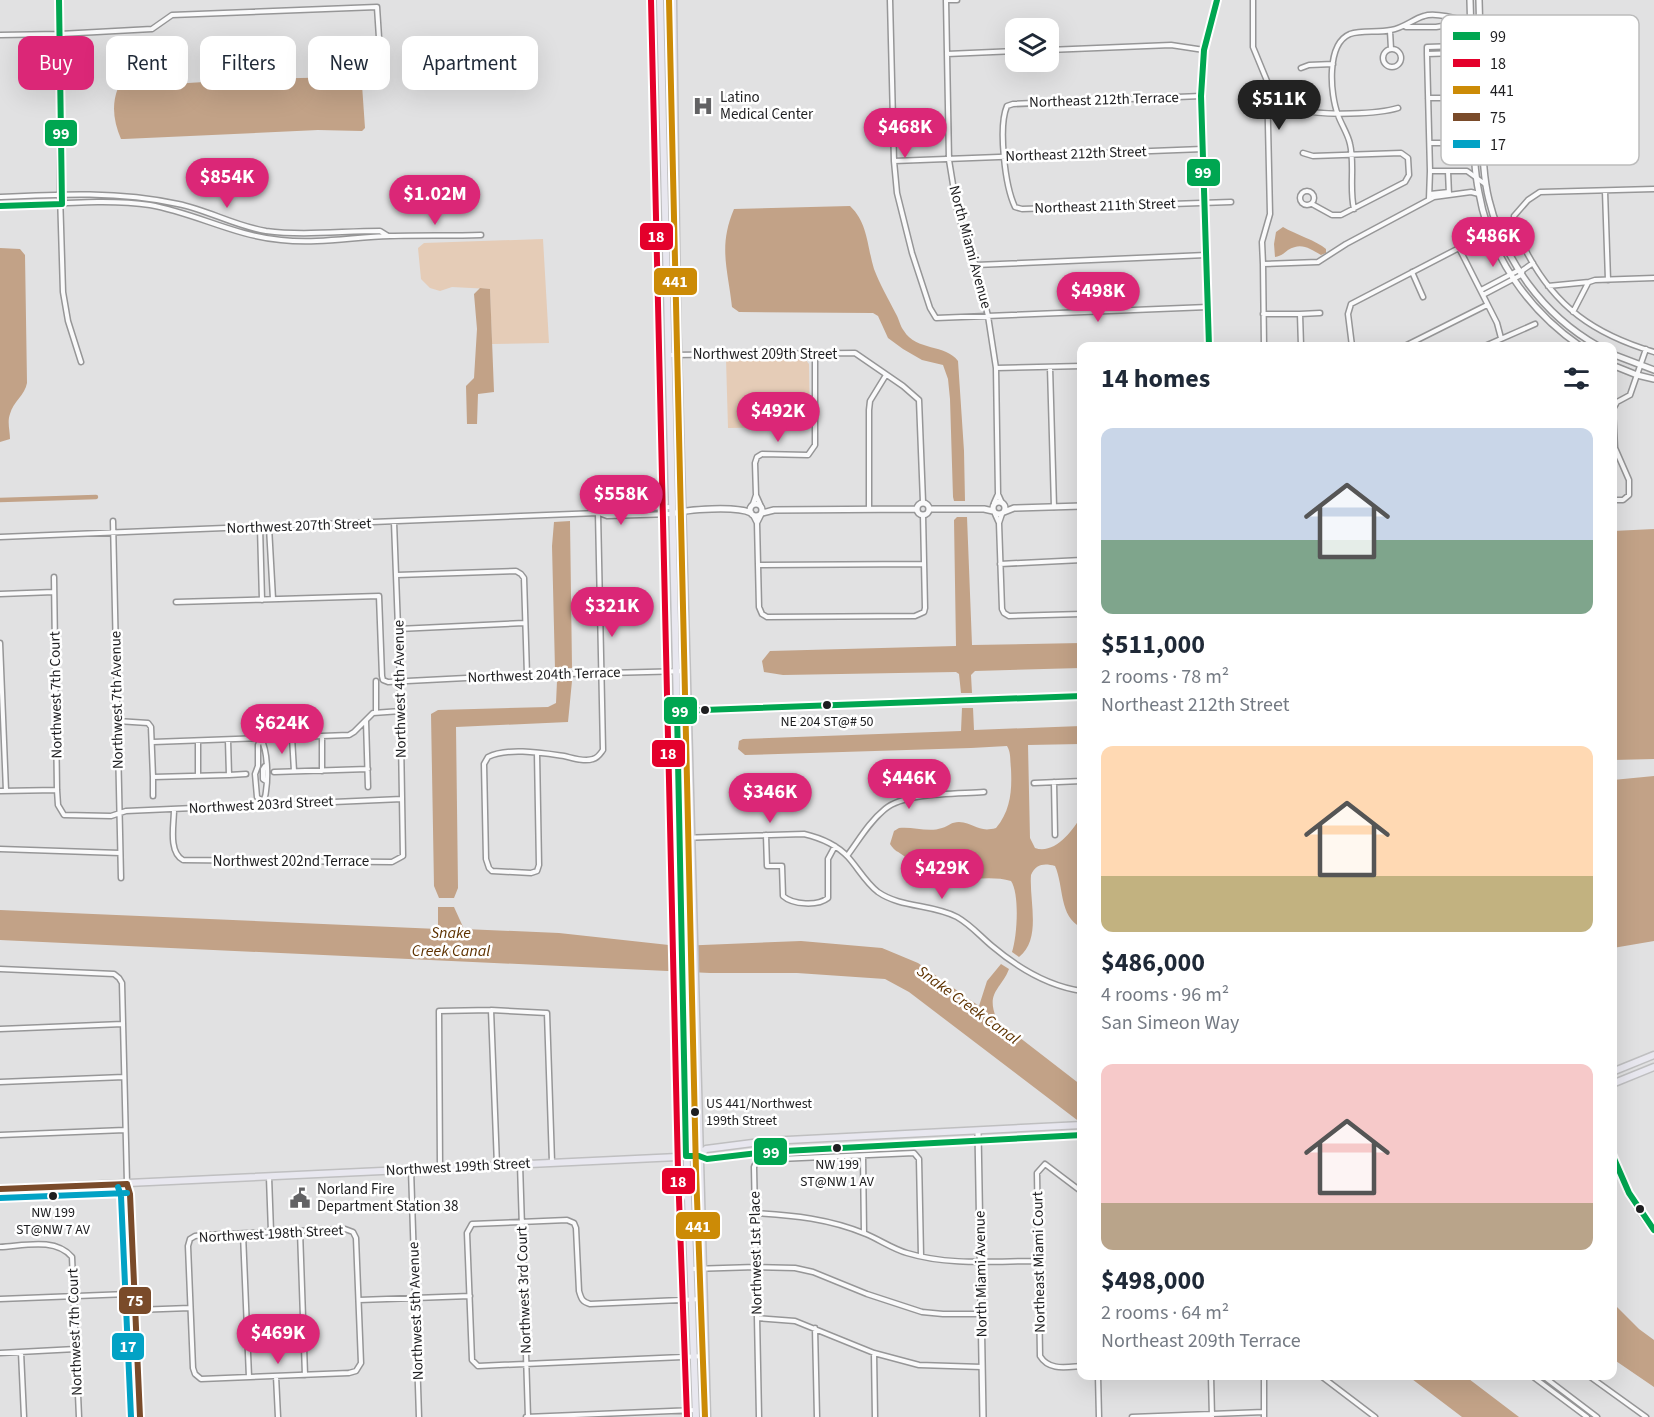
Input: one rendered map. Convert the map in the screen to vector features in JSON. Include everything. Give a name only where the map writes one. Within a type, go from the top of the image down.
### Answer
[{"type":"main road","points":[[660,0],[684,971],[686,1156],[696,1413]]},
{"type":"main road","points":[[673,0],[679,355],[707,1417]]},
{"type":"main road","points":[[1617,1070],[1654,1055]]},
{"type":"main road","points":[[1617,1082],[1654,1067]]},
{"type":"main road","name":"Northwest 199th Street","points":[[699,1155],[706,1149],[768,1141],[1077,1125]]},
{"type":"main road","name":"Northwest 199th Street","points":[[0,1189],[699,1155],[707,1159],[766,1152],[1077,1135]]},
{"type":"street","points":[[59,0],[63,292],[68,321],[81,362]]},
{"type":"street","points":[[890,0],[894,160],[897,193],[912,253],[930,308],[936,318],[1208,307]]},
{"type":"street","points":[[946,0],[957,0]]},
{"type":"street","name":"North Miami Avenue","points":[[946,0],[949,160],[957,209],[969,252],[976,265],[988,316],[996,368],[998,494],[994,508]]},
{"type":"street","points":[[1209,342],[1201,96],[1204,50],[1217,0]]},
{"type":"street","points":[[1253,0],[1253,47],[1267,81],[1270,214],[1262,242],[1264,342]]},
{"type":"street","points":[[1469,15],[1470,0]]},
{"type":"street","points":[[1479,0],[1480,15]]},
{"type":"street","points":[[0,35],[152,28],[172,15],[377,7],[379,36]]},
{"type":"street","points":[[1406,27],[1424,16],[1441,16]]},
{"type":"street","points":[[1354,208],[1350,144],[1332,95],[1333,64],[1337,46],[1344,37],[1353,33],[1390,31],[1406,27],[1441,26]]},
{"type":"street","points":[[1390,31],[1391,49]]},
{"type":"street","points":[[1059,50],[1171,45],[1204,50]]},
{"type":"street","points":[[1429,200],[1427,47],[1441,47]]},
{"type":"street","points":[[1391,49],[1399,52],[1401,57],[1400,63],[1392,67],[1384,63],[1383,57],[1385,51],[1391,49]]},
{"type":"street","points":[[947,54],[1005,51]]},
{"type":"street","points":[[1427,54],[1441,54]]},
{"type":"street","points":[[1301,68],[1309,65],[1333,64]]},
{"type":"street","name":"Northeast 212th Terrace","points":[[1004,156],[1004,113],[1007,106],[1013,104],[1201,96]]},
{"type":"street","points":[[1428,98],[1441,98]]},
{"type":"street","points":[[1302,110],[1312,113],[1337,113],[1389,111],[1398,108]]},
{"type":"street","points":[[662,121],[674,121]]},
{"type":"street","points":[[1430,143],[1441,143]]},
{"type":"street","name":"Northeast 212th Street","points":[[894,160],[949,160],[1204,149]]},
{"type":"street","points":[[1303,153],[1313,156],[1401,153],[1408,158],[1408,179],[1354,208],[1337,216],[1314,207],[1312,204]]},
{"type":"street","name":"Northeast 211th Street","points":[[1004,156],[1010,198],[1015,207],[1023,209],[1231,202]]},
{"type":"street","points":[[1467,171],[1475,165]]},
{"type":"street","points":[[1475,165],[1479,194],[1494,244],[1512,277],[1547,320],[1576,342]]},
{"type":"street","points":[[1485,165],[1484,183],[1493,216],[1500,235],[1521,272],[1549,309],[1591,342]]},
{"type":"street","points":[[1430,171],[1467,171],[1484,183]]},
{"type":"street","points":[[1448,171],[1449,194]]},
{"type":"street","points":[[1471,192],[1484,183]]},
{"type":"street","points":[[1654,189],[1540,192],[1528,200],[1514,216],[1514,226],[1533,263],[1562,303],[1610,336],[1654,352]]},
{"type":"street","points":[[1605,191],[1608,280]]},
{"type":"street","points":[[1430,194],[1471,192],[1479,194]]},
{"type":"street","points":[[0,197],[122,194],[182,204],[239,225],[263,230],[287,233],[380,231],[388,236]]},
{"type":"street","points":[[1263,264],[1318,262],[1429,200],[1449,194]]},
{"type":"street","points":[[0,206],[121,202],[149,205],[180,211],[238,232],[284,241],[367,239],[388,236],[481,235]]},
{"type":"street","points":[[1352,342],[1348,314],[1352,304],[1459,248],[1497,323],[1501,338]]},
{"type":"street","points":[[976,265],[1207,255]]},
{"type":"street","points":[[1483,295],[1533,263]]},
{"type":"street","points":[[1412,272],[1423,297]]},
{"type":"street","points":[[1481,290],[1512,277]]},
{"type":"street","points":[[1548,286],[1595,280],[1654,278]]},
{"type":"street","points":[[1573,312],[1589,282]]},
{"type":"street","points":[[1418,341],[1487,305]]},
{"type":"street","points":[[1263,314],[1320,313]]},
{"type":"street","points":[[1300,314],[1301,342]]},
{"type":"street","points":[[1493,342],[1535,324]]},
{"type":"street","points":[[1617,402],[1629,394],[1646,349]]},
{"type":"street","name":"Northwest 209th Street","points":[[668,355],[855,353],[903,386],[919,400],[923,502]]},
{"type":"street","points":[[815,355],[815,446],[808,454],[762,454],[755,462],[759,607],[762,614],[767,617],[915,616],[924,612],[926,608],[923,515]]},
{"type":"street","points":[[1617,356],[1654,370]]},
{"type":"street","points":[[996,368],[1077,366]]},
{"type":"street","points":[[1050,367],[1054,507]]},
{"type":"street","points":[[1617,367],[1654,379]]},
{"type":"street","points":[[869,509],[870,401],[886,375]]},
{"type":"street","points":[[1617,453],[1629,480],[1629,495],[1623,500],[1617,500]]},
{"type":"street","name":"North Miami Avenue","points":[[998,494],[1003,504]]},
{"type":"street","points":[[923,515],[916,509],[918,504],[923,502],[929,509]]},
{"type":"street","points":[[929,509],[994,508],[1003,504],[1014,508],[1077,506]]},
{"type":"street","points":[[999,523],[1003,513],[1003,504]]},
{"type":"street","points":[[757,523],[752,514],[758,508]]},
{"type":"street","name":"Northwest 207th Street","points":[[742,510],[752,514],[758,508]]},
{"type":"street","points":[[994,508],[1003,513]]},
{"type":"street","points":[[994,508],[999,523],[1004,613],[1009,616],[1077,614]]},
{"type":"street","points":[[1003,513],[1014,508]]},
{"type":"street","name":"Northwest 207th Street","points":[[0,537],[598,513],[607,509],[916,509]]},
{"type":"street","points":[[923,515],[929,509]]},
{"type":"street","points":[[537,753],[539,865],[537,870],[531,873],[497,872],[489,868],[486,859],[484,764],[488,757],[494,754],[537,753],[586,760],[599,756],[604,744],[598,513]]},
{"type":"street","name":"Northwest 7th Avenue","points":[[113,521],[121,878]]},
{"type":"street","name":"Northwest 4th Avenue","points":[[394,522],[399,629],[403,856]]},
{"type":"street","points":[[260,527],[262,600]]},
{"type":"street","points":[[176,603],[273,599],[269,527]]},
{"type":"street","points":[[1000,564],[1077,560]]},
{"type":"street","points":[[758,564],[924,564]]},
{"type":"street","points":[[261,568],[271,568]]},
{"type":"street","points":[[397,575],[516,571],[521,574],[524,578],[527,675]]},
{"type":"street","name":"Northwest 7th Court","points":[[54,577],[57,790],[58,805],[62,813]]},
{"type":"street","points":[[261,580],[272,580]]},
{"type":"street","points":[[0,594],[54,592]]},
{"type":"street","name":"Northwest 204th Terrace","points":[[273,599],[379,596],[382,676],[383,680],[391,682],[527,675],[687,671]]},
{"type":"street","points":[[399,629],[524,623]]},
{"type":"street","points":[[0,645],[6,791]]},
{"type":"street","points":[[376,681],[376,712]]},
{"type":"street","points":[[677,711],[1077,696]]},
{"type":"street","points":[[153,742],[349,735],[373,713],[401,711]]},
{"type":"street","points":[[366,720],[368,787]]},
{"type":"street","points":[[117,721],[148,723],[153,742],[153,796]]},
{"type":"street","points":[[322,736],[322,771]]},
{"type":"street","points":[[292,737],[294,771]]},
{"type":"street","points":[[261,739],[265,745],[268,769],[266,794],[262,803],[257,797],[255,774],[261,739]]},
{"type":"street","points":[[228,740],[229,775]]},
{"type":"street","points":[[198,741],[198,776]]},
{"type":"street","points":[[258,766],[266,765]]},
{"type":"street","points":[[274,772],[368,769]]},
{"type":"street","points":[[153,777],[246,774]]},
{"type":"street","points":[[1034,783],[1077,781]]},
{"type":"street","points":[[1054,782],[1055,835]]},
{"type":"street","points":[[0,791],[57,790]]},
{"type":"street","points":[[847,856],[871,823],[887,807],[908,798],[984,792]]},
{"type":"street","name":"Northwest 203rd Street","points":[[62,813],[68,816],[97,817],[120,813],[262,803],[402,798]]},
{"type":"street","name":"Northwest 202nd Terrace","points":[[174,810],[174,849],[178,858],[183,860],[392,862],[403,856]]},
{"type":"street","points":[[680,838],[804,834],[823,839],[847,856],[878,892],[898,902],[940,910],[956,917],[971,926],[1007,959],[1021,968],[1043,980],[1077,990]]},
{"type":"street","points":[[766,835],[767,866],[782,866],[783,896],[789,902],[822,903],[828,898],[828,859],[835,846]]},
{"type":"street","points":[[0,849],[120,854]]},
{"type":"street","points":[[682,901],[693,901]]},
{"type":"street","points":[[0,969],[114,974],[122,983],[127,1184],[125,1195],[133,1417]]},
{"type":"street","points":[[491,1010],[497,1165]]},
{"type":"street","points":[[441,1167],[439,1011],[491,1010],[547,1013],[552,1162]]},
{"type":"street","points":[[0,1029],[123,1024]]},
{"type":"street","points":[[685,1041],[696,1041]]},
{"type":"street","points":[[0,1082],[124,1077]]},
{"type":"street","points":[[0,1135],[125,1130]]},
{"type":"street","name":"North Miami Avenue","points":[[978,1131],[983,1417]]},
{"type":"street","points":[[864,1233],[863,1156],[914,1152],[919,1159],[921,1256]]},
{"type":"street","name":"Northwest 1st Place","points":[[759,1417],[754,1167],[757,1160],[863,1156]]},
{"type":"street","name":"Northwest 3rd Court","points":[[520,1164],[527,1417]]},
{"type":"street","name":"Northeast Miami Court","points":[[1077,1188],[1045,1164],[1037,1173],[1040,1356],[1044,1362],[1053,1367],[1077,1366]]},
{"type":"street","points":[[1617,1165],[1629,1194],[1654,1230]]},
{"type":"street","name":"Northwest 5th Avenue","points":[[411,1169],[419,1417]]},
{"type":"street","points":[[269,1177],[271,1232]]},
{"type":"street","points":[[127,1184],[130,1194],[140,1417]]},
{"type":"street","points":[[686,1417],[681,1203],[687,1186]]},
{"type":"street","points":[[754,1213],[796,1215],[824,1220],[864,1233],[896,1249],[945,1262],[1039,1261]]},
{"type":"street","points":[[704,1299],[590,1304],[584,1302],[580,1298],[579,1291],[576,1228],[574,1223],[567,1220],[472,1224],[467,1233],[472,1360],[478,1366],[705,1356]]},
{"type":"street","name":"Northwest 198th Street","points":[[190,1308],[188,1246],[190,1239],[195,1236],[243,1233],[345,1229],[353,1232],[356,1238],[359,1300]]},
{"type":"street","points":[[300,1231],[305,1375]]},
{"type":"street","points":[[243,1233],[249,1377]]},
{"type":"street","name":"Northwest 7th Court","points":[[0,1247],[52,1245],[65,1250],[72,1257],[78,1417]]},
{"type":"street","points":[[691,1269],[795,1268],[813,1272],[867,1294],[922,1312],[981,1314]]},
{"type":"street","points":[[0,1299],[128,1294]]},
{"type":"street","points":[[135,1310],[190,1308],[193,1368],[195,1374],[201,1379],[305,1375],[356,1371],[361,1363],[359,1300],[470,1296]]},
{"type":"street","points":[[757,1318],[795,1321],[874,1353],[919,1365],[982,1368]]},
{"type":"street","points":[[815,1328],[817,1417]]},
{"type":"street","points":[[0,1353],[76,1349]]},
{"type":"street","points":[[21,1352],[24,1417]]},
{"type":"street","points":[[874,1353],[875,1417]]},
{"type":"street","points":[[276,1376],[278,1417]]},
{"type":"street","points":[[1098,1380],[1099,1417]]},
{"type":"street","points":[[1211,1380],[1212,1415]]},
{"type":"street","points":[[1132,1417],[1264,1415],[1264,1380]]},
{"type":"street","points":[[1326,1380],[1375,1417]]},
{"type":"street","points":[[1537,1380],[1587,1417]]},
{"type":"street","points":[[1548,1380],[1598,1417]]},
{"type":"street","points":[[1595,1380],[1646,1417]]},
{"type":"street","points":[[527,1417],[686,1410],[696,1413]]},
{"type":"shaded area","points":[[543,239],[549,343],[492,344],[490,289],[452,287],[440,291],[430,288],[421,279],[418,248],[424,243]]},
{"type":"shaded area","points":[[726,359],[805,359],[809,364],[810,427],[728,428]]},
{"type":"water","points":[[296,78],[308,78],[308,90],[362,90],[365,128],[362,131],[318,130],[121,139],[115,120],[114,108],[117,90],[188,90],[188,83],[200,82],[200,90],[296,90]]},
{"type":"water","points":[[850,206],[864,227],[874,269],[903,329],[916,342],[946,352],[958,361],[965,501],[954,501],[953,497],[950,399],[948,379],[943,365],[922,360],[888,338],[878,316],[873,313],[739,312],[732,307],[725,247],[734,209]]},
{"type":"water","points":[[1283,227],[1322,246],[1326,249],[1326,253],[1321,255],[1309,248],[1297,246],[1275,257],[1276,232]]},
{"type":"water","points":[[0,248],[20,249],[25,255],[27,383],[10,414],[10,439],[0,442]]},
{"type":"water","points":[[480,288],[490,289],[494,392],[478,394],[477,424],[467,424],[466,386],[474,378],[477,329],[474,294]]},
{"type":"water","points":[[957,517],[967,517],[972,645],[1077,643],[1077,668],[975,671],[971,675],[972,693],[961,693],[959,674],[956,672],[783,675],[764,672],[762,661],[770,651],[956,646],[954,520]]},
{"type":"water","points":[[570,521],[572,668],[555,669],[552,546],[554,522]]},
{"type":"water","points":[[1654,529],[1654,759],[1617,760],[1617,531]]},
{"type":"water","points":[[557,681],[572,681],[568,722],[456,727],[458,888],[454,898],[439,898],[434,886],[431,714],[438,710],[548,707],[556,703]]},
{"type":"water","points":[[962,708],[973,708],[974,730],[1077,726],[1077,744],[1028,745],[1030,838],[1035,848],[1049,848],[1056,845],[1068,835],[1077,822],[1077,924],[1065,909],[1055,866],[1038,867],[1031,875],[1033,919],[1030,940],[1019,957],[1012,952],[1017,916],[1016,896],[1011,881],[989,878],[953,880],[930,878],[915,872],[906,858],[890,844],[894,831],[899,828],[937,829],[959,822],[981,829],[996,828],[1008,807],[1011,792],[1010,756],[1007,746],[745,755],[738,749],[739,741],[743,739],[961,731]]},
{"type":"water","points":[[1654,776],[1654,941],[1617,947],[1617,780]]},
{"type":"water","name":"Snake Creek Canal","points":[[438,907],[454,907],[464,929],[559,933],[678,946],[801,941],[882,948],[918,963],[979,1006],[987,981],[1001,964],[1009,969],[993,997],[997,1020],[1077,1082],[1077,1120],[909,992],[885,979],[797,973],[710,973],[0,940],[0,910],[438,929]]},
{"type":"water","points":[[1617,1307],[1654,1340],[1654,1387],[1617,1362]]},
{"type":"water","points":[[1413,1380],[1470,1380],[1519,1417],[1462,1417]]},
{"type":"waterway","points":[[0,500],[96,497]]},
{"type":"transit line","name":"99","points":[[0,206],[62,204],[59,0]]},
{"type":"transit line","name":"18","points":[[651,0],[678,1171],[687,1417]]},
{"type":"transit line","name":"441","points":[[669,0],[696,1171],[705,1417]]},
{"type":"transit line","name":"99","points":[[1209,342],[1201,96],[1204,50],[1217,0]]},
{"type":"transit line","name":"99","points":[[1077,696],[677,711],[686,1156],[699,1156],[707,1159],[766,1152],[1077,1135]]},
{"type":"transit line","name":"99","points":[[1617,1165],[1629,1193],[1654,1230]]},
{"type":"transit line","name":"75","points":[[127,1184],[130,1194],[140,1417]]},
{"type":"transit line","name":"75","points":[[0,1189],[127,1184]]},
{"type":"transit line","name":"17","points":[[118,1187],[121,1196],[131,1417]]},
{"type":"transit line","name":"17","points":[[0,1198],[127,1193]]},
{"type":"place","name":"Latino Medical Center","points":[[703,106]]},
{"type":"place","name":"NE 204 ST@# 50","points":[[827,705]]},
{"type":"place","name":"US 441/Northwest 199th Street","points":[[695,1112]]},
{"type":"place","name":"NW 199 ST@NW 1 AV","points":[[837,1148]]},
{"type":"place","name":"NW 199 ST@NW 7 AV","points":[[53,1196]]},
{"type":"place","name":"Norland Fire Department Station 38","points":[[300,1198]]}]
